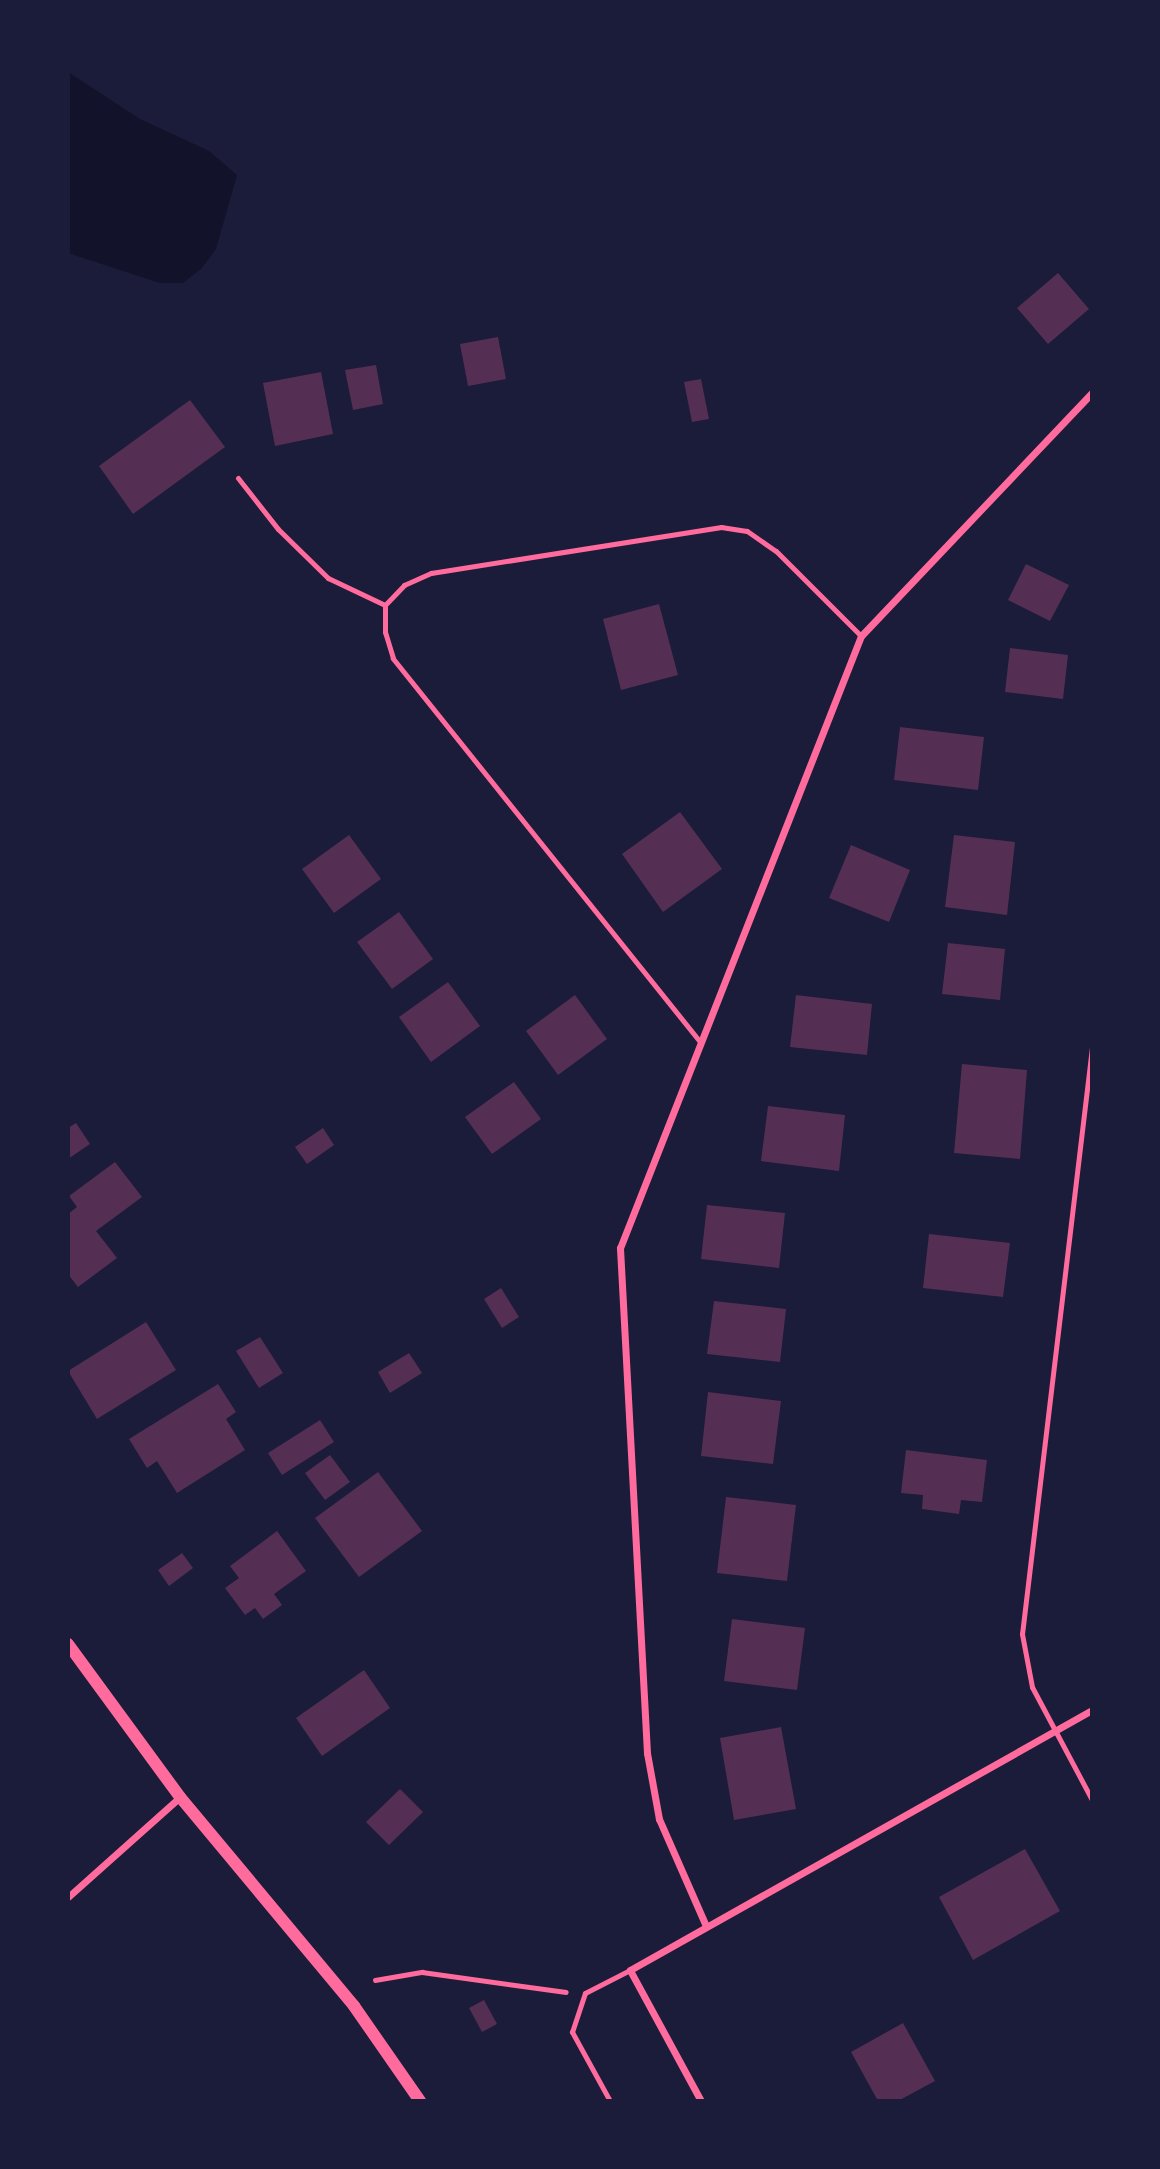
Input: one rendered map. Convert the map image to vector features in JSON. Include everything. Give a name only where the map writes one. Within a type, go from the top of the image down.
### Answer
[{"type":"street","points":[[706,1926],[659,1819],[647,1753],[618,1278],[620,1248],[861,636],[1092,393]]},
{"type":"street","points":[[68,1644],[180,1797],[354,2006],[420,2101]]},
{"type":"street","points":[[701,2101],[630,1969],[1092,1710]]},
{"type":"street","points":[[68,1897],[180,1797]]},
{"type":"lane","points":[[238,478],[278,529],[328,579],[385,605]]},
{"type":"lane","points":[[701,1043],[393,658],[385,632],[385,605],[404,585],[431,573],[721,527],[747,531],[776,551],[861,636]]},
{"type":"lane","points":[[1092,1047],[1022,1634],[1032,1687],[1092,1800]]},
{"type":"lane","points":[[610,2101],[572,2032],[585,1993],[630,1969]]},
{"type":"path","points":[[374,1980],[422,1972],[585,1993]]},
{"type":"shaded area","points":[[68,72],[140,119],[209,151],[237,175],[216,249],[202,268],[183,283],[160,283],[68,253]]},
{"type":"building","points":[[1058,273],[1089,309],[1048,344],[1017,308]]},
{"type":"building","points":[[498,337],[506,379],[468,386],[460,344]]},
{"type":"building","points":[[376,365],[383,404],[353,410],[345,370]]},
{"type":"building","points":[[321,372],[333,434],[275,446],[263,383]]},
{"type":"building","points":[[701,379],[709,419],[692,422],[684,382]]},
{"type":"building","points":[[190,400],[225,447],[133,514],[99,466]]},
{"type":"building","points":[[1026,564],[1069,585],[1050,621],[1008,600]]},
{"type":"building","points":[[659,604],[678,675],[621,690],[603,619]]},
{"type":"building","points":[[1010,648],[1068,655],[1063,699],[1005,692]]},
{"type":"building","points":[[900,727],[984,737],[978,790],[894,780]]},
{"type":"building","points":[[680,812],[722,869],[663,912],[622,854]]},
{"type":"building","points":[[349,835],[381,879],[334,913],[302,869]]},
{"type":"building","points":[[954,835],[1015,842],[1007,915],[945,907]]},
{"type":"building","points":[[851,845],[910,870],[889,922],[829,898]]},
{"type":"building","points":[[399,912],[433,959],[392,989],[357,942]]},
{"type":"building","points":[[948,943],[1005,949],[1000,1000],[942,994]]},
{"type":"building","points":[[448,982],[480,1026],[431,1062],[399,1017]]},
{"type":"building","points":[[575,995],[607,1039],[558,1075],[526,1031]]},
{"type":"building","points":[[796,995],[872,1004],[867,1055],[790,1047]]},
{"type":"building","points":[[962,1064],[1027,1070],[1020,1159],[954,1153]]},
{"type":"building","points":[[514,1082],[541,1119],[492,1154],[465,1117]]},
{"type":"building","points":[[768,1106],[845,1115],[839,1171],[761,1161]]},
{"type":"building","points":[[76,1123],[90,1144],[68,1159],[68,1128]]},
{"type":"building","points":[[323,1128],[334,1145],[307,1164],[295,1147]]},
{"type":"building","points":[[115,1162],[142,1197],[96,1231],[117,1258],[78,1287],[68,1274],[68,1214],[77,1207],[69,1196]]},
{"type":"building","points":[[707,1205],[785,1213],[779,1268],[701,1259]]},
{"type":"building","points":[[929,1234],[1010,1243],[1003,1297],[923,1288]]},
{"type":"building","points":[[501,1288],[519,1317],[502,1328],[484,1299]]},
{"type":"building","points":[[714,1301],[786,1309],[780,1362],[707,1354]]},
{"type":"building","points":[[146,1322],[176,1370],[97,1419],[68,1371]]},
{"type":"building","points":[[260,1337],[283,1373],[259,1388],[236,1351]]},
{"type":"building","points":[[409,1353],[422,1373],[390,1393],[378,1372]]},
{"type":"building","points":[[218,1384],[236,1412],[226,1419],[245,1450],[177,1493],[157,1461],[147,1468],[129,1439]]},
{"type":"building","points":[[708,1392],[781,1401],[773,1464],[701,1456]]},
{"type":"building","points":[[320,1420],[334,1442],[282,1475],[268,1453]]},
{"type":"building","points":[[906,1450],[987,1460],[982,1502],[961,1500],[959,1514],[922,1509],[923,1495],[901,1493]]},
{"type":"building","points":[[330,1455],[350,1482],[325,1500],[305,1473]]},
{"type":"building","points":[[378,1472],[422,1531],[359,1577],[315,1518]]},
{"type":"building","points":[[726,1497],[796,1505],[787,1581],[717,1573]]},
{"type":"building","points":[[277,1531],[306,1571],[274,1594],[282,1605],[263,1619],[255,1608],[245,1615],[225,1588],[239,1578],[230,1566]]},
{"type":"building","points":[[182,1553],[193,1568],[169,1586],[158,1570]]},
{"type":"building","points":[[732,1619],[805,1628],[797,1690],[724,1681]]},
{"type":"building","points":[[364,1670],[390,1708],[322,1756],[296,1718]]},
{"type":"building","points":[[781,1727],[796,1809],[734,1820],[720,1738]]},
{"type":"building","points":[[400,1789],[423,1812],[389,1845],[366,1822]]},
{"type":"building","points":[[1025,1849],[1060,1911],[973,1960],[939,1897]]},
{"type":"building","points":[[484,2000],[497,2024],[482,2032],[469,2008]]},
{"type":"building","points":[[903,2023],[935,2081],[898,2101],[878,2101],[851,2052]]}]
